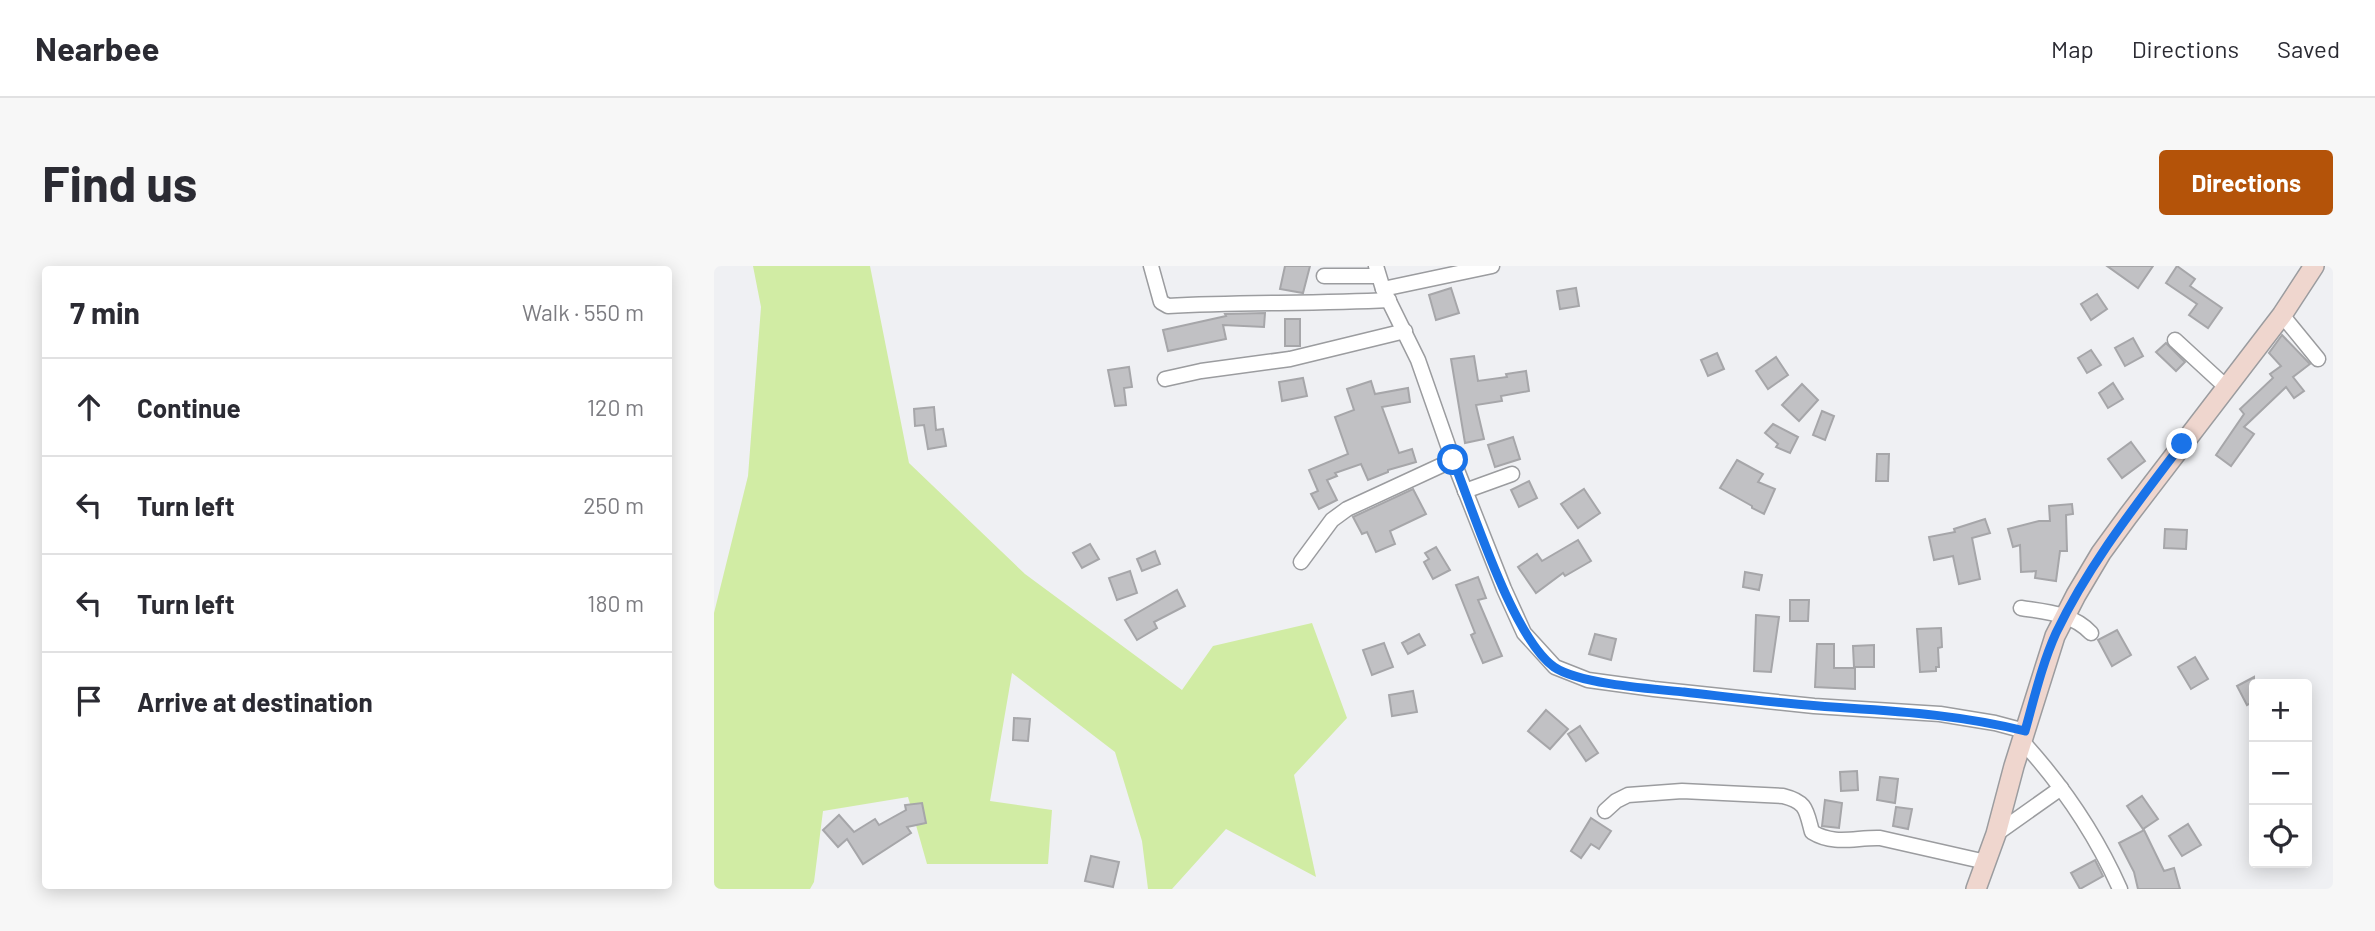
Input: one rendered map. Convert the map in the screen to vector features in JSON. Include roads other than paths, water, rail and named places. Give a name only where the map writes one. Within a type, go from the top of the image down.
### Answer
[{"type":"street","points":[[1152,266],[1161,302],[1168,306],[1329,303],[1382,283],[1492,266]]},
{"type":"street","points":[[1976,889],[1996,834],[2023,736],[2055,636],[2101,553],[2282,314],[2314,266]]},
{"type":"street","points":[[1324,276],[1382,283]]},
{"type":"street","points":[[1382,283],[1418,360],[1453,460],[1524,634],[1555,667],[1588,680],[1654,689],[1940,714],[1995,723],[2023,736],[2102,851],[2120,889]]},
{"type":"street","points":[[2282,314],[2318,359]]},
{"type":"street","points":[[1165,379],[1201,370],[1290,359],[1405,331]]},
{"type":"street","points":[[2175,340],[2225,386]]},
{"type":"street","points":[[1301,562],[1332,520],[1347,509],[1453,460]]},
{"type":"street","points":[[1465,491],[1512,474]]},
{"type":"street","points":[[2021,608],[2066,616],[2082,624],[2091,633]]},
{"type":"street","points":[[1996,834],[2061,788]]},
{"type":"street","points":[[1605,811],[1628,795],[1682,791],[1783,796],[1796,799],[1804,805],[1812,832],[1820,837],[1844,841],[1863,837],[1880,838],[1986,862]]}]
